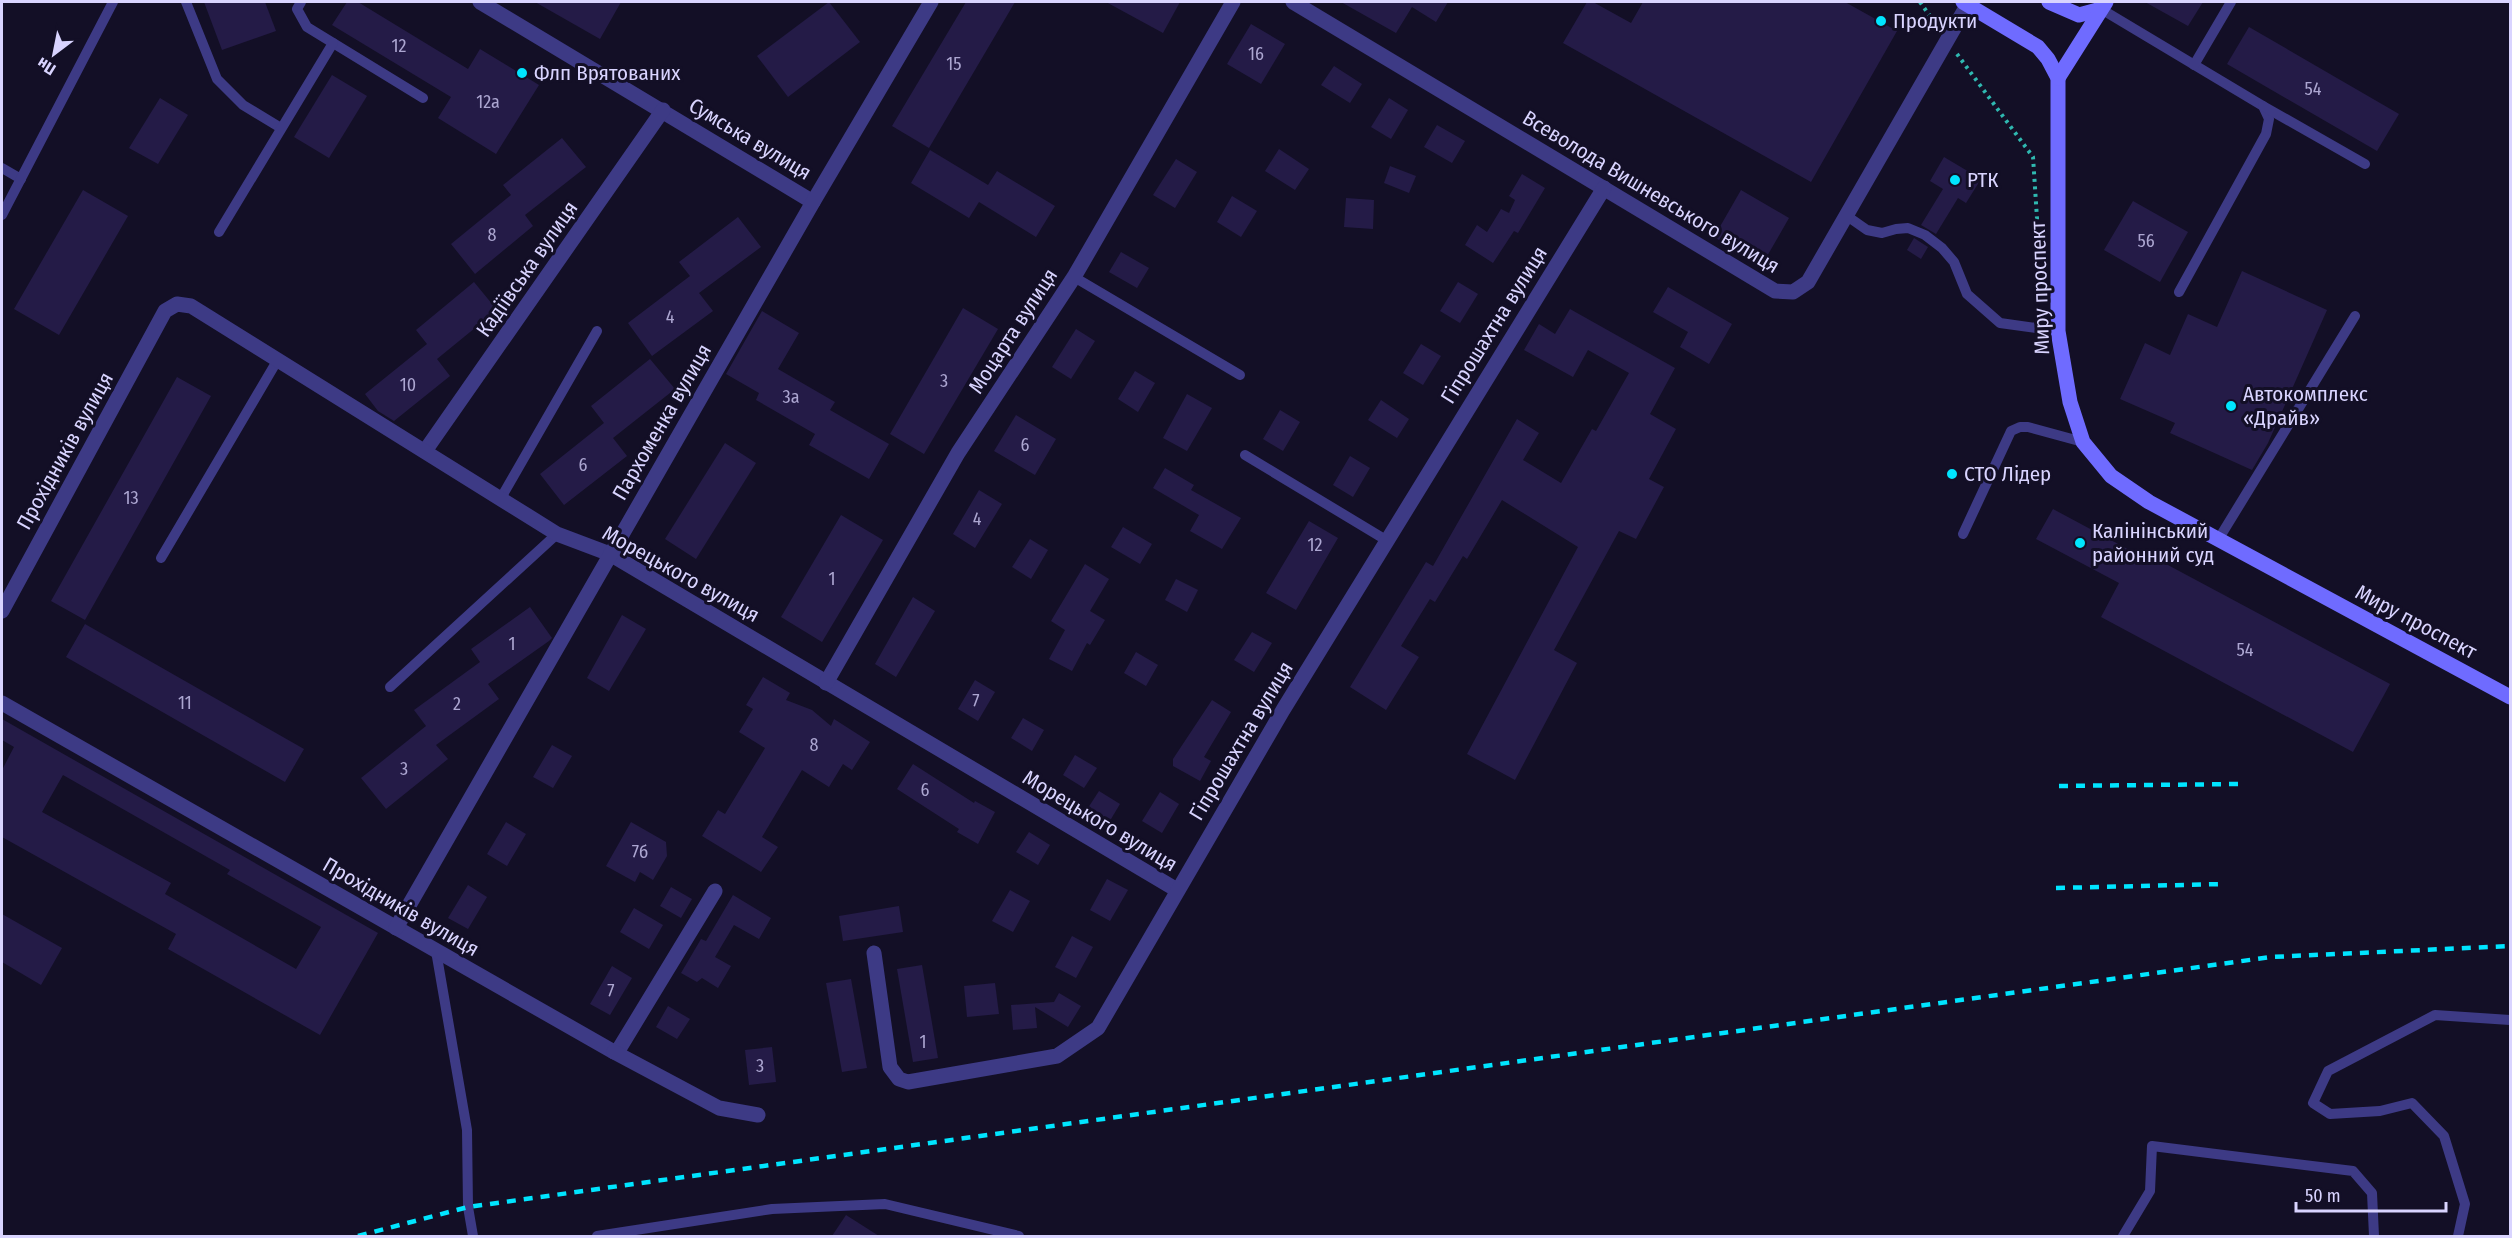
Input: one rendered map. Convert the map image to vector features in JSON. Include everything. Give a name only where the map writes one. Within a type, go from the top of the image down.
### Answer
[{"type":"main road","points":[[1967,2],[2038,47],[2048,59],[2058,78]]},
{"type":"main road","points":[[2049,2],[2079,15],[2104,5]]},
{"type":"main road","points":[[2058,78],[2104,5]]},
{"type":"main road","name":"Миру проспект","points":[[2058,78],[2058,331],[2070,402],[2083,442],[2111,476],[2149,502],[2511,697]]},
{"type":"street","name":"Сумська вулиця","points":[[480,2],[813,202]]},
{"type":"street","name":"Пархоменка вулиця","points":[[396,928],[813,202],[931,2]]},
{"type":"street","name":"Моцарта вулиця","points":[[826,683],[958,453],[1074,277],[1233,2]]},
{"type":"street","name":"Всеволода Вишневського вулиця","points":[[1293,2],[1775,291],[1793,292],[1808,282],[1967,2]]},
{"type":"street","name":"Кадіївська вулиця","points":[[425,451],[663,110]]},
{"type":"street","name":"Гіпрошахтна вулиця","points":[[874,953],[890,1067],[898,1079],[908,1082],[1057,1056],[1098,1028],[1176,890],[1386,540],[1604,188]]},
{"type":"street","name":"Морецького вулиця","points":[[165,311],[177,304],[190,306],[557,534],[610,554],[1176,890]]},
{"type":"street","name":"Прохідників вулиця","points":[[2,611],[165,311]]},
{"type":"street","name":"Прохідників вулиця","points":[[2,703],[614,1052],[719,1108],[758,1115]]},
{"type":"street","points":[[614,1052],[619,1049],[714,891]]},
{"type":"lane","points":[[2,215],[113,2]]},
{"type":"lane","points":[[186,2],[217,80],[243,105],[281,128]]},
{"type":"lane","points":[[301,2],[297,9],[307,27],[423,98]]},
{"type":"lane","points":[[2194,65],[2231,2]]},
{"type":"lane","points":[[2104,5],[2194,65],[2365,164]]},
{"type":"lane","points":[[219,232],[333,43]]},
{"type":"lane","points":[[2179,292],[2266,134],[2269,119],[2263,106]]},
{"type":"lane","points":[[2,168],[21,179]]},
{"type":"lane","points":[[1846,216],[1868,230],[1882,233],[1908,228],[1925,235],[1942,248],[1954,262],[1967,294],[2000,323],[2058,331]]},
{"type":"lane","points":[[1074,277],[1240,375]]},
{"type":"lane","points":[[2218,540],[2355,316]]},
{"type":"lane","points":[[501,498],[597,330]]},
{"type":"lane","points":[[161,558],[278,361]]},
{"type":"lane","points":[[1963,534],[2011,431],[2020,427],[2028,427],[2083,442]]},
{"type":"lane","points":[[1245,455],[1386,540]]},
{"type":"lane","points":[[390,687],[557,534]]},
{"type":"lane","points":[[436,951],[467,1131],[468,1207],[473,1236]]},
{"type":"lane","points":[[2458,1236],[2465,1204],[2444,1136],[2412,1103],[2380,1111],[2330,1114],[2313,1103],[2328,1071],[2435,1015],[2511,1020]]},
{"type":"lane","points":[[2123,1236],[2150,1191],[2152,1146],[2353,1170],[2372,1192],[2374,1236]]},
{"type":"lane","points":[[597,1236],[772,1209],[885,1204],[1019,1236]]},
{"type":"path","points":[[1920,2],[2033,156],[2039,257]]},
{"type":"building","points":[[204,2],[265,2],[276,31],[222,50]]},
{"type":"building","points":[[347,2],[358,2],[468,69],[480,49],[539,85],[496,154],[438,118],[451,97],[332,25]]},
{"type":"building","points":[[535,2],[621,2],[600,39]]},
{"type":"building","points":[[829,2],[860,42],[788,97],[757,56]]},
{"type":"building","points":[[966,2],[1015,2],[929,148],[892,126]]},
{"type":"building","points":[[1106,2],[1180,2],[1163,33]]},
{"type":"building","points":[[1341,2],[1448,2],[1436,22],[1412,7],[1396,33]]},
{"type":"building","points":[[1587,2],[1593,2],[1631,23],[1643,2],[1845,2],[1897,31],[1811,182],[1563,43]]},
{"type":"building","points":[[2145,2],[2203,2],[2188,26]]},
{"type":"building","points":[[1251,24],[1285,44],[1261,84],[1227,64]]},
{"type":"building","points":[[2249,27],[2399,114],[2377,151],[2227,64]]},
{"type":"building","points":[[1334,66],[1362,84],[1350,103],[1321,85]]},
{"type":"building","points":[[332,75],[367,96],[329,158],[294,137]]},
{"type":"building","points":[[160,98],[188,115],[158,164],[129,148]]},
{"type":"building","points":[[1389,98],[1408,110],[1391,139],[1371,127]]},
{"type":"building","points":[[1437,125],[1465,141],[1452,163],[1424,147]]},
{"type":"building","points":[[562,138],[586,167],[525,215],[533,226],[475,274],[451,244],[511,195],[503,185]]},
{"type":"building","points":[[1279,149],[1309,169],[1295,190],[1265,171]]},
{"type":"building","points":[[930,150],[988,185],[997,171],[1055,206],[1036,237],[979,202],[969,218],[911,183]]},
{"type":"building","name":"РТК","points":[[1944,157],[1981,179],[1966,203],[1958,198],[1936,234],[1921,225],[1943,189],[1930,181]]},
{"type":"building","points":[[1176,159],[1197,172],[1175,208],[1153,195]]},
{"type":"building","points":[[1390,166],[1416,176],[1409,193],[1384,183]]},
{"type":"building","points":[[1522,174],[1545,188],[1518,233],[1514,231],[1493,263],[1465,245],[1477,225],[1487,232],[1501,209],[1509,213],[1515,200],[1509,196]]},
{"type":"building","points":[[83,190],[128,216],[59,335],[14,309]]},
{"type":"building","points":[[1741,190],[1789,218],[1762,265],[1714,237]]},
{"type":"building","points":[[1232,196],[1257,211],[1241,237],[1217,222]]},
{"type":"building","points":[[1346,198],[1374,200],[1373,229],[1344,227]]},
{"type":"building","points":[[2133,201],[2188,232],[2160,282],[2104,250]]},
{"type":"building","points":[[738,217],[761,247],[699,293],[713,311],[652,356],[628,323],[690,276],[679,262]]},
{"type":"building","points":[[1914,238],[1928,247],[1921,259],[1907,250]]},
{"type":"building","points":[[1121,252],[1149,268],[1137,288],[1109,272]]},
{"type":"building","points":[[2242,271],[2327,310],[2268,443],[2252,470],[2170,433],[2175,423],[2120,399],[2145,343],[2170,355],[2188,314],[2217,327]]},
{"type":"building","points":[[474,282],[497,310],[437,359],[450,376],[394,421],[378,411],[365,394],[427,344],[416,330]]},
{"type":"building","points":[[1458,282],[1478,294],[1460,323],[1440,311]]},
{"type":"building","points":[[1668,287],[1732,324],[1709,364],[1680,347],[1688,332],[1653,312]]},
{"type":"building","points":[[963,308],[998,329],[924,454],[890,434]]},
{"type":"building","points":[[1570,309],[1675,368],[1650,414],[1676,429],[1649,479],[1664,487],[1636,539],[1619,531],[1554,650],[1577,663],[1515,780],[1467,754],[1578,547],[1502,500],[1467,559],[1463,556],[1435,602],[1430,599],[1401,646],[1419,657],[1386,710],[1350,687],[1426,562],[1433,566],[1517,419],[1539,433],[1523,460],[1561,483],[1592,429],[1596,431],[1629,373],[1588,350],[1573,377],[1524,350],[1539,324],[1555,334]]},
{"type":"building","points":[[762,311],[799,333],[778,369],[835,402],[830,410],[889,444],[869,479],[809,445],[815,434],[756,400],[759,393],[726,374]]},
{"type":"building","points":[[1076,329],[1095,341],[1071,379],[1052,367]]},
{"type":"building","points":[[1421,344],[1441,356],[1423,385],[1403,373]]},
{"type":"building","points":[[650,359],[675,389],[613,438],[627,456],[564,505],[540,474],[604,423],[591,406]]},
{"type":"building","points":[[1135,371],[1155,383],[1138,412],[1118,399]]},
{"type":"building","points":[[177,377],[211,396],[85,620],[51,601]]},
{"type":"building","points":[[1187,394],[1212,408],[1187,451],[1163,438]]},
{"type":"building","points":[[1381,400],[1409,419],[1397,438],[1368,420]]},
{"type":"building","points":[[1280,410],[1300,422],[1283,451],[1263,439]]},
{"type":"building","points":[[1016,415],[1056,439],[1035,475],[994,451]]},
{"type":"building","points":[[725,443],[756,463],[696,559],[665,539]]},
{"type":"building","points":[[1350,456],[1370,468],[1353,497],[1333,485]]},
{"type":"building","points":[[1165,468],[1194,485],[1191,490],[1241,518],[1222,549],[1190,531],[1199,515],[1153,488]]},
{"type":"building","points":[[979,490],[1002,504],[975,548],[953,534]]},
{"type":"building","points":[[2053,509],[2135,553],[2138,549],[2390,684],[2353,752],[2101,617],[2119,583],[2036,539]]},
{"type":"building","points":[[841,515],[883,540],[822,642],[781,617]]},
{"type":"building","points":[[1309,521],[1338,538],[1296,610],[1266,593]]},
{"type":"building","points":[[1123,527],[1152,544],[1140,564],[1111,547]]},
{"type":"building","points":[[1030,539],[1048,550],[1031,579],[1012,567]]},
{"type":"building","points":[[1085,564],[1109,579],[1090,611],[1105,620],[1090,645],[1087,643],[1072,671],[1049,659],[1065,630],[1051,621]]},
{"type":"building","points":[[1176,579],[1198,590],[1187,612],[1165,600]]},
{"type":"building","points":[[913,597],[935,611],[896,677],[875,664]]},
{"type":"building","points":[[530,607],[552,638],[488,684],[499,699],[436,745],[448,759],[386,809],[361,778],[426,726],[414,710],[480,662],[471,649]]},
{"type":"building","points":[[622,615],[646,629],[609,691],[587,678]]},
{"type":"building","points":[[85,624],[304,749],[285,782],[66,657]]},
{"type":"building","points":[[1252,632],[1272,643],[1254,672],[1234,660]]},
{"type":"building","points":[[1136,652],[1158,665],[1146,686],[1124,673]]},
{"type":"building","points":[[763,677],[790,693],[786,700],[812,710],[831,726],[834,719],[870,742],[852,770],[843,764],[829,787],[802,770],[762,837],[778,847],[761,872],[702,836],[718,810],[725,814],[765,748],[739,732],[753,709],[746,705]]},
{"type":"building","points":[[975,680],[995,692],[978,721],[958,709]]},
{"type":"building","points":[[1212,700],[1231,712],[1204,757],[1211,761],[1200,781],[1173,766],[1173,759]]},
{"type":"building","points":[[1023,718],[1044,730],[1032,751],[1011,738]]},
{"type":"building","points":[[2,719],[378,933],[320,1035],[168,949],[176,934],[2,837],[2,770],[14,747],[2,740]],"holes":[[[63,775],[230,870],[227,874],[321,927],[296,969],[165,894],[171,883],[42,812]]]},
{"type":"building","points":[[552,745],[572,756],[553,788],[533,777]]},
{"type":"building","points":[[1075,755],[1097,768],[1084,788],[1063,775]]},
{"type":"building","points":[[913,764],[974,803],[975,801],[995,812],[978,844],[957,832],[959,829],[897,789]]},
{"type":"building","points":[[1099,791],[1120,804],[1108,824],[1086,811]]},
{"type":"building","points":[[1160,792],[1179,804],[1162,833],[1142,821]]},
{"type":"building","points":[[506,822],[526,834],[507,866],[487,854]]},
{"type":"building","points":[[631,822],[666,842],[667,856],[653,880],[640,872],[635,882],[606,866]]},
{"type":"building","points":[[1029,832],[1050,845],[1038,865],[1016,852]]},
{"type":"building","points":[[1107,879],[1128,890],[1110,921],[1090,910]]},
{"type":"building","points":[[468,885],[487,897],[468,929],[448,918]]},
{"type":"building","points":[[671,887],[692,899],[681,918],[660,906]]},
{"type":"building","points":[[1010,890],[1030,901],[1013,932],[992,921]]},
{"type":"building","points":[[733,895],[771,918],[759,939],[734,925],[715,957],[731,966],[718,988],[702,978],[697,982],[681,973],[701,939],[706,941]]},
{"type":"building","points":[[899,906],[903,932],[843,941],[839,916]]},
{"type":"building","points":[[634,908],[663,925],[649,949],[620,932]]},
{"type":"building","points":[[2,914],[62,948],[41,985],[2,962]]},
{"type":"building","points":[[1072,936],[1093,947],[1076,978],[1055,967]]},
{"type":"building","points":[[922,965],[938,1058],[913,1062],[897,969]]},
{"type":"building","points":[[612,966],[632,978],[610,1015],[590,1004]]},
{"type":"building","points":[[851,979],[867,1068],[842,1072],[826,983]]},
{"type":"building","points":[[995,983],[999,1014],[967,1017],[964,986]]},
{"type":"building","points":[[1059,993],[1081,1006],[1068,1027],[1035,1007],[1037,1028],[1013,1030],[1011,1005],[1054,1002]]},
{"type":"building","points":[[668,1006],[690,1019],[677,1039],[656,1027]]},
{"type":"building","points":[[772,1047],[776,1082],[749,1085],[745,1050]]},
{"type":"building","points":[[846,1215],[879,1236],[832,1236]]},
{"type":"railway","points":[[2059,786],[2240,784]]},
{"type":"railway","points":[[2056,888],[2224,884]]},
{"type":"railway","points":[[358,1236],[468,1207],[2271,957],[2510,946]]},
{"type":"place","name":"Продукти","points":[[1881,21]]},
{"type":"place","name":"Флп Врятованих","points":[[522,73]]},
{"type":"place","name":"РТК","points":[[1955,180]]},
{"type":"place","name":"Автокомплекс «Драйв»","points":[[2231,406]]},
{"type":"place","name":"СТО Лідер","points":[[1952,474]]},
{"type":"place","name":"Калінінський районний суд","points":[[2080,543]]}]
